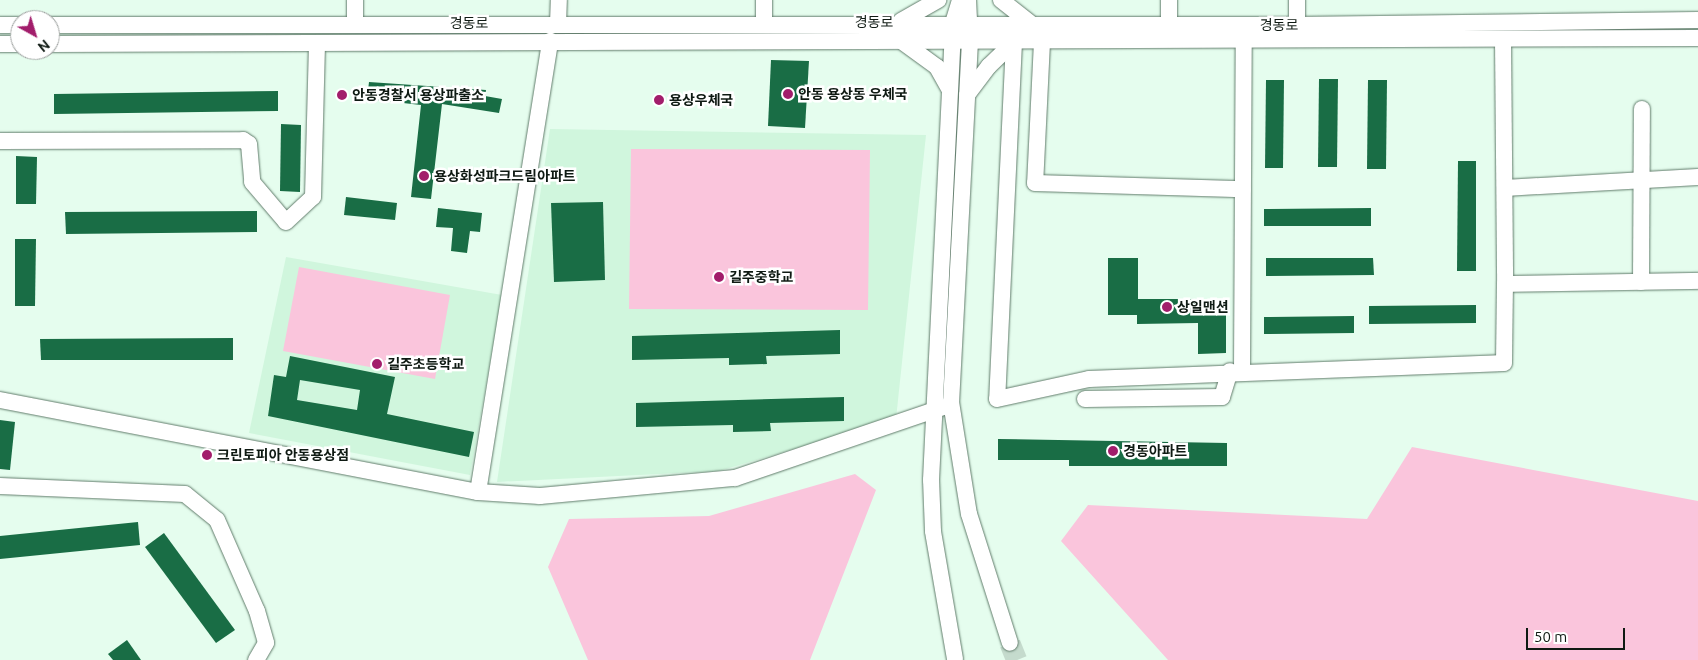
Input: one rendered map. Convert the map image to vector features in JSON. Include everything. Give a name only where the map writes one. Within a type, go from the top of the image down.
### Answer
[{"type":"street","points":[[355,0],[355,23]]},
{"type":"street","points":[[558,24],[559,0]]},
{"type":"street","points":[[764,0],[764,22]]},
{"type":"street","points":[[899,22],[938,0]]},
{"type":"street","points":[[960,0],[953,23],[953,41],[960,96],[951,402],[971,521],[1010,643]]},
{"type":"street","points":[[955,659],[933,531],[935,411],[960,96],[970,41],[968,0]]},
{"type":"street","points":[[1001,0],[1034,26]]},
{"type":"street","points":[[1169,0],[1169,25]]},
{"type":"street","points":[[1297,0],[1297,25]]},
{"type":"street","name":"경동로","points":[[60,25],[899,22],[1034,26],[1698,20]]},
{"type":"street","name":"경동로","points":[[60,44],[900,40],[1042,42],[1698,38]]},
{"type":"street","points":[[900,40],[937,67],[960,96]]},
{"type":"street","points":[[1014,42],[997,399],[1089,379],[1236,371],[1504,363],[1505,188],[1503,40]]},
{"type":"street","points":[[1085,399],[1222,397],[1236,371],[1243,189],[1244,41]]},
{"type":"street","points":[[478,492],[550,42]]},
{"type":"street","points":[[960,96],[1014,42]]},
{"type":"street","points":[[1042,42],[1035,182],[1243,189]]},
{"type":"street","points":[[0,141],[243,140],[249,144],[252,182],[286,222],[313,197],[317,43]]},
{"type":"street","points":[[1641,282],[1642,109]]},
{"type":"street","points":[[1505,188],[1642,182],[1698,177]]},
{"type":"street","points":[[1505,284],[1698,282]]},
{"type":"street","points":[[0,400],[478,492],[540,496],[735,478],[935,411],[951,402]]},
{"type":"street","points":[[0,486],[185,494],[216,520],[257,612],[266,643],[256,660]]},
{"type":"shaded area","name":"길주중학교","points":[[550,129],[926,135],[896,419],[719,471],[497,482]]},
{"type":"shaded area","points":[[631,149],[870,150],[868,310],[629,309]]},
{"type":"shaded area","name":"길주초등학교","points":[[286,257],[502,295],[470,475],[249,433]]},
{"type":"shaded area","points":[[299,267],[450,295],[435,379],[283,351]]},
{"type":"shaded area","points":[[1412,447],[1698,501],[1698,660],[1168,660],[1061,541],[1088,505],[1367,519]]},
{"type":"shaded area","points":[[855,474],[876,490],[810,660],[588,660],[548,567],[569,519],[709,516]]},
{"type":"building","name":"안동 용상동 우체국","points":[[771,60],[809,61],[805,128],[768,126]]},
{"type":"building","points":[[1319,79],[1338,79],[1337,167],[1318,167]]},
{"type":"building","points":[[1266,80],[1284,80],[1283,168],[1265,168]]},
{"type":"building","points":[[1368,80],[1387,80],[1386,169],[1367,169]]},
{"type":"building","points":[[369,82],[486,90],[485,96],[502,99],[499,113],[442,104],[431,199],[411,197],[421,105],[367,99]]},
{"type":"building","points":[[278,91],[278,111],[54,114],[54,94]]},
{"type":"building","points":[[281,124],[301,125],[300,192],[280,191]]},
{"type":"building","points":[[16,156],[37,157],[36,204],[16,204]]},
{"type":"building","points":[[1458,161],[1476,161],[1476,271],[1457,271]]},
{"type":"building","points":[[346,197],[397,203],[395,220],[344,215]]},
{"type":"building","points":[[603,202],[605,280],[554,282],[551,203]]},
{"type":"building","points":[[438,208],[482,213],[480,232],[470,231],[467,253],[451,251],[453,228],[436,227]]},
{"type":"building","points":[[1371,208],[1371,226],[1264,226],[1264,209]]},
{"type":"building","points":[[257,211],[257,232],[66,234],[65,212]]},
{"type":"building","points":[[15,239],[36,239],[35,306],[15,306]]},
{"type":"building","name":"상일맨션","points":[[1108,258],[1138,258],[1138,299],[1226,299],[1226,353],[1198,354],[1198,323],[1137,324],[1137,315],[1108,315]]},
{"type":"building","points":[[1266,258],[1373,258],[1374,275],[1266,276]]},
{"type":"building","points":[[1476,305],[1476,323],[1369,324],[1369,306]]},
{"type":"building","points":[[1354,316],[1354,333],[1264,334],[1264,317]]},
{"type":"building","points":[[840,330],[840,354],[766,356],[767,364],[729,365],[729,358],[632,360],[632,336]]},
{"type":"building","points":[[233,338],[233,360],[41,360],[40,339]]},
{"type":"building","points":[[290,356],[395,377],[387,414],[474,432],[469,457],[268,416],[274,375],[286,377]],"holes":[[[300,380],[360,390],[357,410],[297,400]]]},
{"type":"building","points":[[844,397],[844,421],[770,423],[771,431],[733,432],[733,425],[636,427],[636,403]]},
{"type":"building","points":[[0,420],[15,422],[10,470],[0,469]]},
{"type":"building","name":"경동아파트","points":[[998,439],[1227,443],[1227,466],[1069,466],[1069,460],[998,460]]},
{"type":"building","points":[[138,522],[140,545],[0,559],[0,536]]},
{"type":"building","points":[[164,533],[235,630],[216,643],[145,547]]},
{"type":"building","points":[[127,640],[141,660],[113,660],[108,654]]},
{"type":"tunnel","points":[[1010,643],[1017,660]]},
{"type":"place","name":"안동 용상동 우체국","points":[[788,94]]},
{"type":"place","name":"안동경찰서 용상파출소","points":[[342,95]]},
{"type":"place","name":"용상우체국","points":[[659,100]]},
{"type":"place","name":"용상화성파크드림아파트","points":[[424,176]]},
{"type":"place","name":"길주중학교","points":[[719,277]]},
{"type":"place","name":"상일맨션","points":[[1167,307]]},
{"type":"place","name":"길주초등학교","points":[[377,364]]},
{"type":"place","name":"경동아파트","points":[[1113,451]]},
{"type":"place","name":"크린토피아 안동용상점","points":[[207,455]]}]
